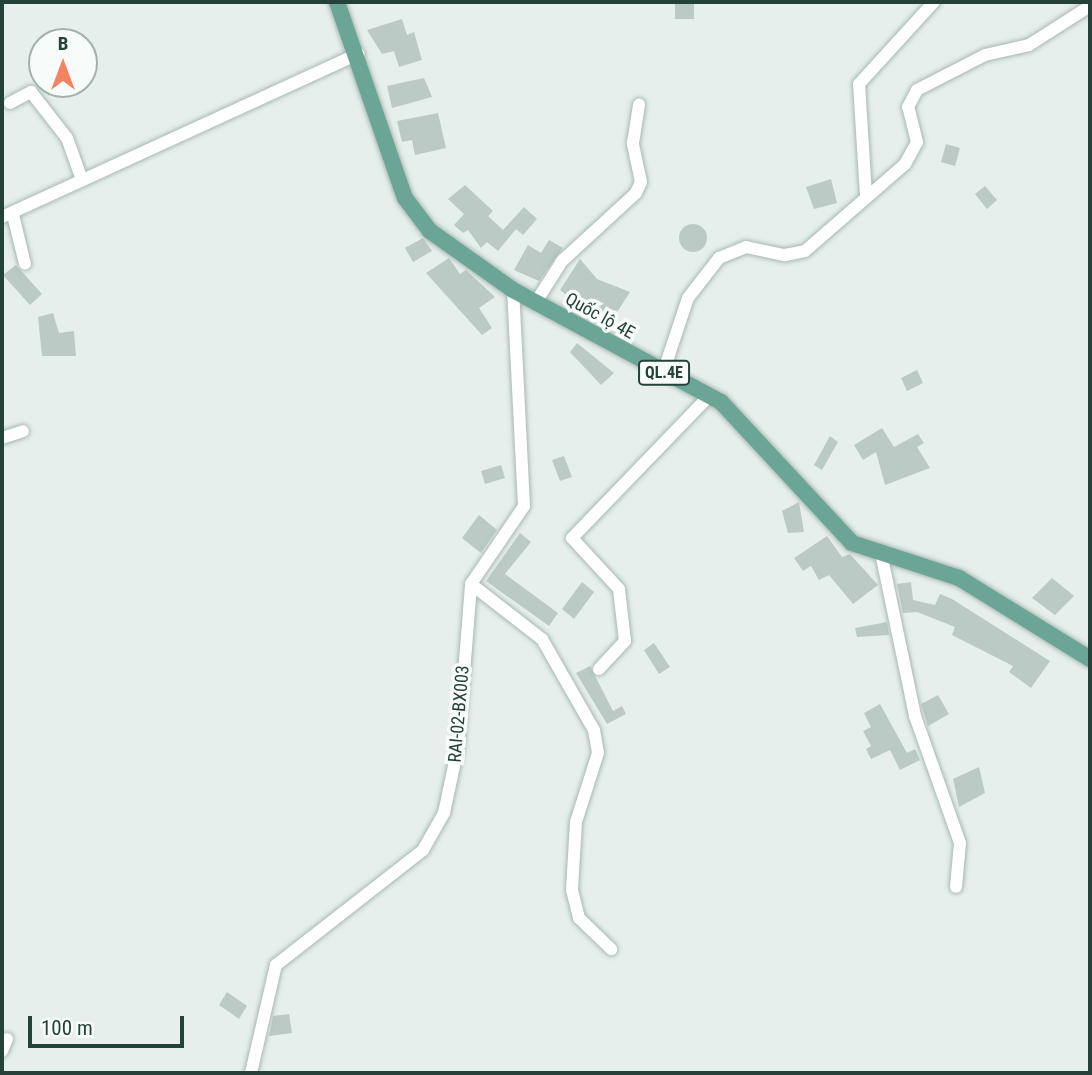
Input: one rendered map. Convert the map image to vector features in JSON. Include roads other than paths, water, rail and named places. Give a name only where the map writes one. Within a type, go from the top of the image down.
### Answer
[{"type":"main road","name":"Quốc lộ 4E","points":[[337,2],[413,212],[442,241],[513,290],[663,373],[710,395],[778,458],[843,536],[881,553],[967,582],[1090,659]]},
{"type":"street","points":[[866,195],[859,84],[934,2]]},
{"type":"street","points":[[1063,23],[1086,2]]},
{"type":"street","points":[[663,373],[688,298],[712,265],[746,247],[785,255],[805,251],[914,150],[917,134],[908,107],[917,89],[985,55],[1029,45],[1090,6]]},
{"type":"street","points":[[25,264],[8,216],[358,54]]},
{"type":"street","points":[[10,103],[31,92],[62,130],[82,180]]},
{"type":"street","points":[[536,302],[562,261],[636,193],[641,182],[633,143],[639,104]]},
{"type":"street","name":"RAI-02-BX003","points":[[251,1073],[276,965],[414,857],[442,818],[458,747],[471,584],[524,506],[513,290]]},
{"type":"street","points":[[599,669],[625,641],[618,589],[572,538],[710,395]]},
{"type":"street","points":[[2,438],[23,431]]},
{"type":"street","points":[[881,553],[915,716],[960,843],[956,887]]},
{"type":"street","points":[[471,584],[542,639],[594,730],[598,753],[576,822],[573,897],[579,918],[611,949]]}]
